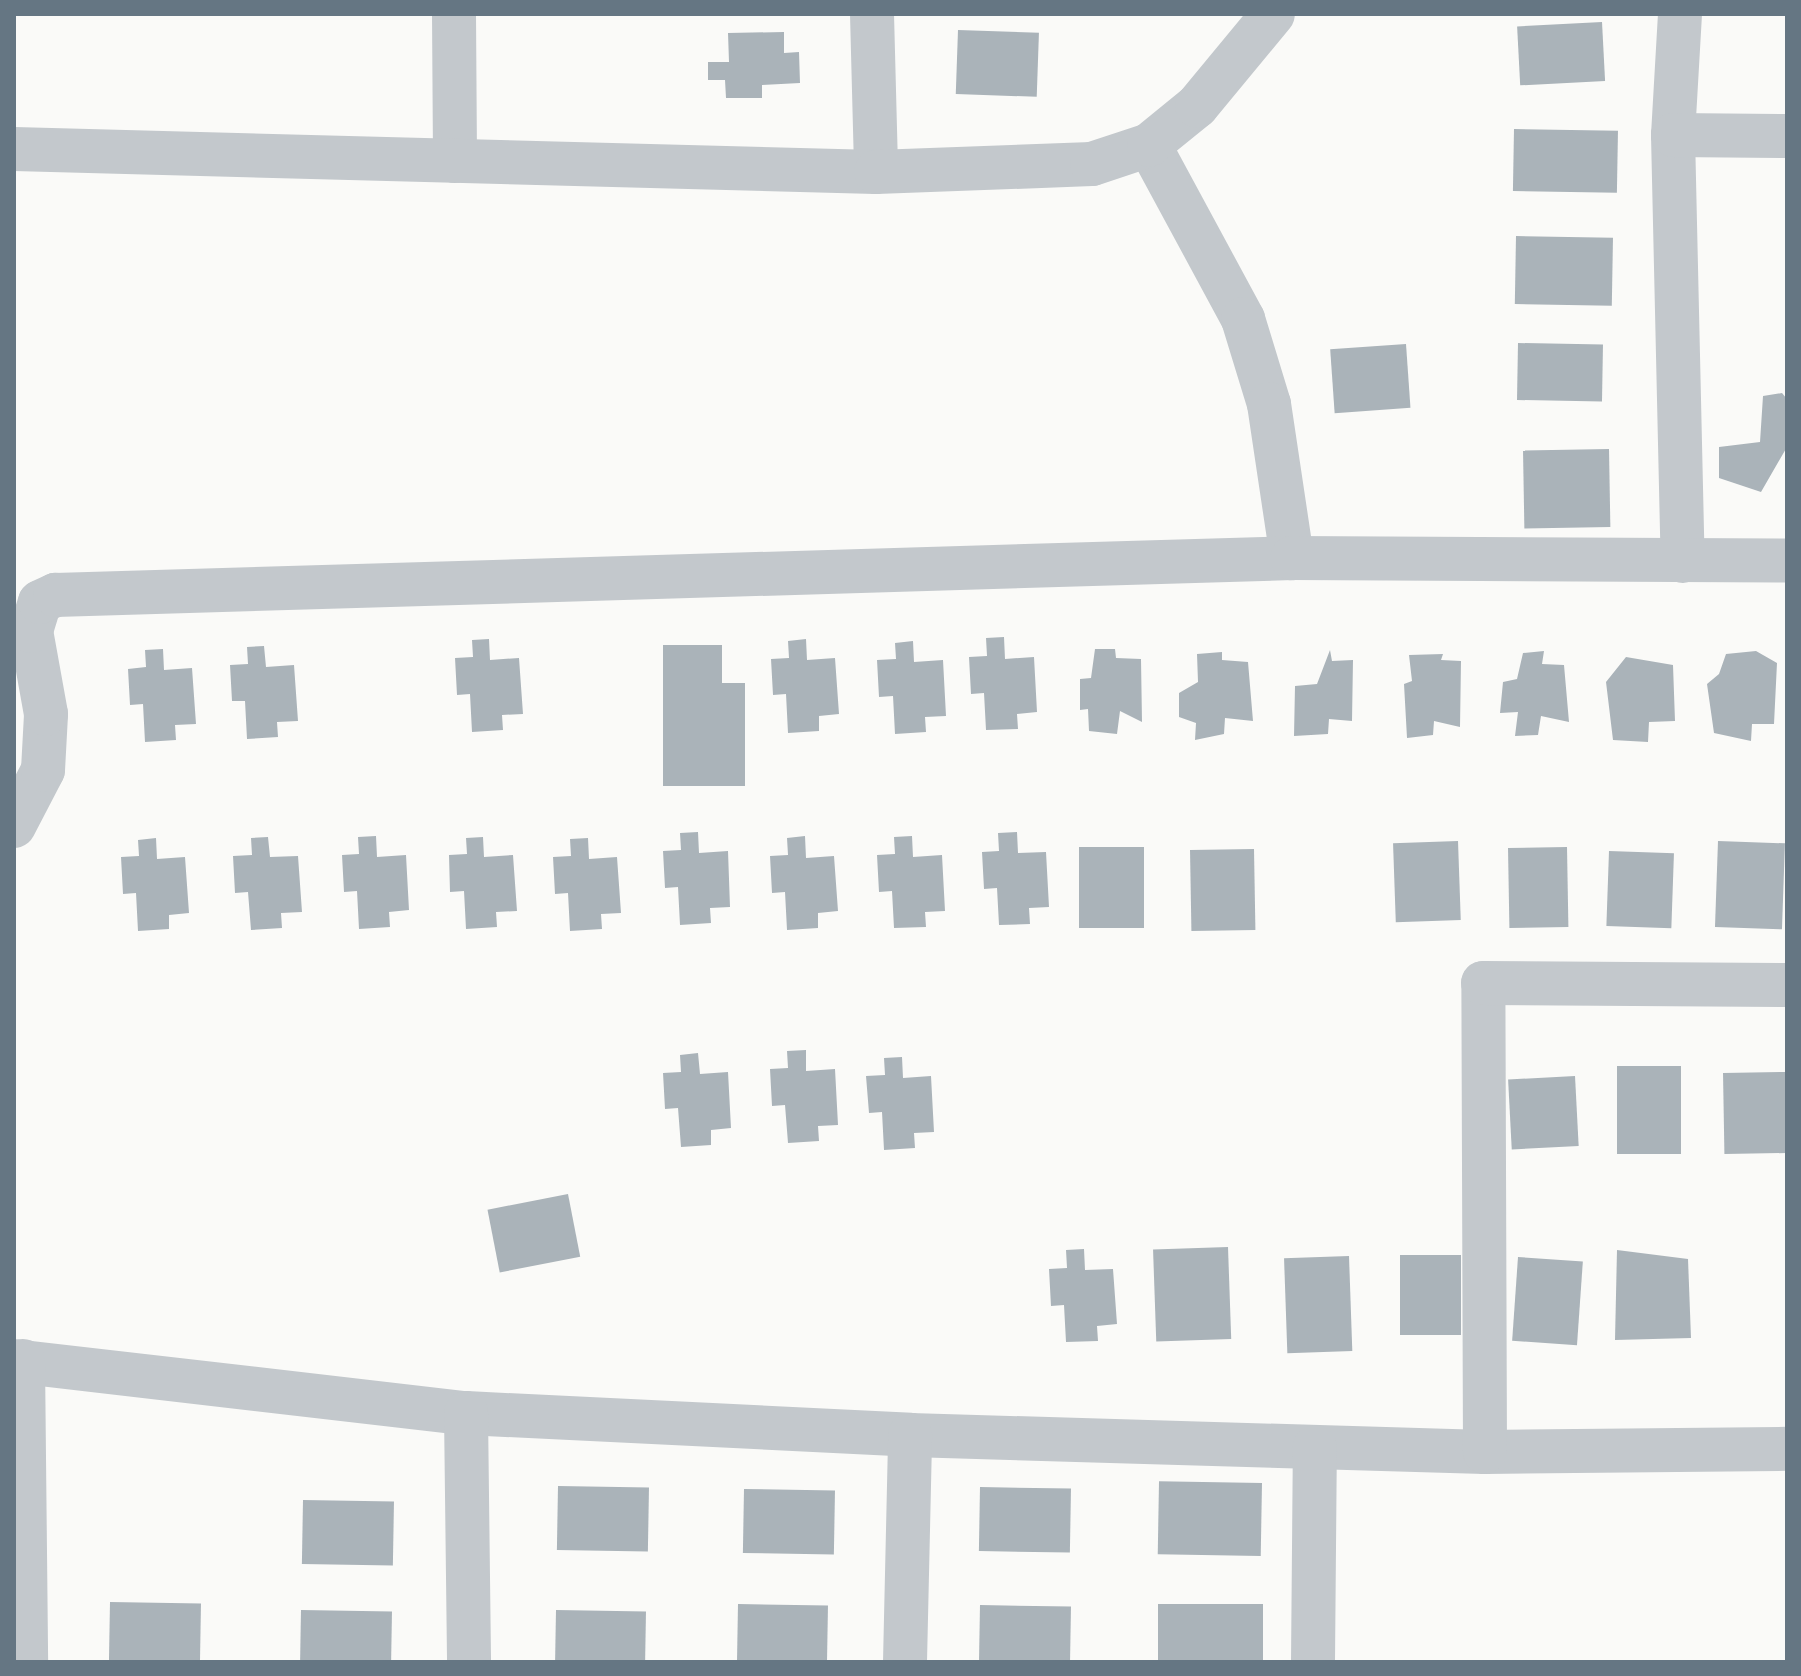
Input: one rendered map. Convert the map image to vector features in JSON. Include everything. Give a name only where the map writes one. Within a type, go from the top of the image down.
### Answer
[{"type":"street","points":[[454,14],[455,161]]},
{"type":"street","points":[[872,14],[876,172]]},
{"type":"street","points":[[14,149],[876,172],[1092,164],[1149,145],[1197,106],[1273,14]]},
{"type":"street","points":[[1680,14],[1673,135],[1683,561]]},
{"type":"street","points":[[1673,135],[1787,136]]},
{"type":"street","points":[[1149,145],[1243,319],[1269,404],[1292,558]]},
{"type":"street","points":[[14,826],[43,770],[46,714],[31,631],[40,602],[55,595],[1292,558],[1787,561]]},
{"type":"street","points":[[1485,1452],[1483,983],[1787,985]]},
{"type":"street","points":[[26,1662],[18,1361],[466,1413],[910,1435],[1485,1452],[1787,1449]]},
{"type":"street","points":[[466,1413],[469,1662]]},
{"type":"street","points":[[905,1662],[910,1435]]},
{"type":"street","points":[[1313,1662],[1315,1447]]},
{"type":"building","points":[[1602,22],[1605,81],[1520,85],[1517,26]]},
{"type":"building","points":[[958,30],[1039,33],[1037,97],[956,94]]},
{"type":"building","points":[[784,32],[784,53],[799,52],[800,83],[762,85],[762,98],[726,98],[725,80],[708,80],[708,62],[729,62],[728,33]]},
{"type":"building","points":[[1514,129],[1618,131],[1617,193],[1513,191]]},
{"type":"building","points":[[1516,236],[1613,238],[1612,306],[1515,304]]},
{"type":"building","points":[[1518,343],[1603,344],[1602,401],[1517,400]]},
{"type":"building","points":[[1406,344],[1410,408],[1335,413],[1330,349]]},
{"type":"building","points":[[1782,393],[1787,399],[1787,447],[1761,492],[1719,478],[1719,447],[1760,442],[1763,396]]},
{"type":"building","points":[[1609,449],[1610,527],[1524,528],[1523,451]]},
{"type":"building","points":[[1004,637],[1005,659],[1034,657],[1037,712],[1017,714],[1018,729],[986,730],[984,693],[971,694],[969,657],[987,656],[986,638]]},
{"type":"building","points":[[489,639],[490,660],[519,658],[523,714],[502,715],[503,730],[472,732],[470,694],[457,695],[455,658],[473,657],[472,640]]},
{"type":"building","points":[[806,639],[807,660],[835,658],[839,714],[819,716],[819,731],[788,733],[786,694],[773,695],[771,659],[789,658],[788,641]]},
{"type":"building","points":[[913,641],[914,662],[943,660],[946,716],[925,717],[926,732],[895,734],[893,696],[879,697],[877,660],[896,659],[895,643]]},
{"type":"building","points":[[663,645],[722,645],[722,683],[745,683],[745,786],[663,786]]},
{"type":"building","points":[[264,646],[266,667],[294,665],[298,721],[277,722],[278,737],[247,739],[245,701],[232,701],[230,665],[248,664],[247,647]]},
{"type":"building","points":[[163,649],[164,670],[192,668],[196,724],[175,725],[176,740],[145,742],[143,704],[130,705],[128,669],[146,667],[145,650]]},
{"type":"building","points":[[1095,649],[1115,649],[1116,658],[1141,659],[1142,722],[1120,711],[1117,734],[1089,731],[1088,709],[1080,710],[1080,679],[1091,678]]},
{"type":"building","points":[[1330,650],[1332,661],[1353,660],[1352,721],[1329,719],[1328,734],[1294,736],[1295,686],[1317,684]]},
{"type":"building","points":[[1544,651],[1542,664],[1564,665],[1569,722],[1541,716],[1538,735],[1515,736],[1518,712],[1500,713],[1503,682],[1517,679],[1523,653]]},
{"type":"building","points":[[1756,651],[1777,663],[1774,724],[1752,724],[1751,741],[1714,733],[1707,684],[1719,674],[1726,654]]},
{"type":"building","points":[[1222,652],[1222,660],[1248,662],[1253,721],[1225,718],[1224,734],[1195,740],[1196,723],[1179,717],[1179,693],[1198,682],[1197,654]]},
{"type":"building","points":[[1443,654],[1441,660],[1461,661],[1460,727],[1434,721],[1433,735],[1407,738],[1404,684],[1412,681],[1409,655]]},
{"type":"building","points":[[1626,657],[1673,665],[1675,721],[1649,722],[1648,742],[1613,740],[1606,682]]},
{"type":"building","points":[[698,832],[699,853],[728,851],[730,907],[710,908],[711,923],[680,925],[678,887],[665,888],[663,851],[681,850],[680,833]]},
{"type":"building","points":[[1017,832],[1018,853],[1046,852],[1049,907],[1029,908],[1030,924],[999,925],[997,888],[984,889],[982,852],[999,851],[998,833]]},
{"type":"building","points":[[376,836],[377,857],[406,855],[409,910],[389,912],[390,927],[359,929],[357,891],[344,892],[342,855],[359,854],[358,837]]},
{"type":"building","points":[[805,836],[806,858],[834,856],[838,911],[818,913],[818,928],[787,930],[785,892],[772,893],[770,856],[788,855],[787,838]]},
{"type":"building","points":[[912,836],[913,857],[942,855],[945,911],[925,912],[926,927],[894,928],[892,891],[879,892],[877,855],[895,854],[894,837]]},
{"type":"building","points":[[268,837],[270,857],[298,856],[302,912],[281,913],[282,928],[251,930],[248,892],[235,893],[233,856],[252,855],[251,838]]},
{"type":"building","points":[[483,837],[484,857],[513,855],[517,911],[496,912],[497,927],[466,929],[464,891],[450,892],[449,855],[467,854],[466,838]]},
{"type":"building","points":[[156,838],[157,859],[185,857],[189,913],[169,915],[169,929],[138,931],[136,893],[123,894],[121,857],[139,856],[138,840]]},
{"type":"building","points":[[588,838],[589,859],[617,857],[621,913],[601,914],[602,929],[570,931],[568,893],[555,894],[553,857],[571,856],[570,839]]},
{"type":"building","points":[[1458,841],[1461,920],[1396,922],[1393,843]]},
{"type":"building","points":[[1718,841],[1785,843],[1782,929],[1715,927]]},
{"type":"building","points":[[1079,847],[1144,847],[1144,928],[1079,928]]},
{"type":"building","points":[[1567,847],[1568,927],[1509,928],[1508,848]]},
{"type":"building","points":[[1254,849],[1255,930],[1191,931],[1190,850]]},
{"type":"building","points":[[1609,851],[1674,853],[1671,928],[1606,926]]},
{"type":"building","points":[[806,1050],[806,1071],[835,1069],[838,1125],[818,1126],[819,1141],[788,1143],[785,1105],[772,1106],[770,1069],[788,1068],[787,1051]]},
{"type":"building","points":[[698,1053],[700,1074],[728,1072],[731,1128],[711,1130],[711,1145],[681,1147],[678,1108],[665,1109],[663,1073],[681,1072],[680,1055]]},
{"type":"building","points":[[902,1057],[903,1078],[931,1076],[934,1132],[914,1133],[915,1148],[884,1150],[882,1112],[869,1113],[866,1076],[885,1075],[884,1058]]},
{"type":"building","points":[[1617,1066],[1681,1066],[1681,1154],[1617,1154]]},
{"type":"building","points":[[1785,1072],[1786,1153],[1724,1154],[1723,1073]]},
{"type":"building","points":[[1575,1076],[1579,1146],[1512,1149],[1508,1080]]},
{"type":"building","points":[[568,1194],[580,1257],[500,1272],[488,1210]]},
{"type":"building","points":[[1228,1247],[1231,1339],[1156,1342],[1153,1250]]},
{"type":"building","points":[[1084,1249],[1085,1270],[1113,1269],[1117,1324],[1097,1326],[1098,1341],[1066,1342],[1064,1305],[1051,1306],[1049,1269],[1067,1268],[1066,1250]]},
{"type":"building","points":[[1617,1250],[1688,1259],[1691,1338],[1615,1340]]},
{"type":"building","points":[[1400,1255],[1461,1255],[1461,1335],[1400,1335]]},
{"type":"building","points":[[1349,1256],[1352,1351],[1287,1353],[1284,1258]]},
{"type":"building","points":[[1518,1257],[1583,1262],[1577,1345],[1512,1341]]},
{"type":"building","points":[[1159,1481],[1262,1483],[1261,1556],[1158,1554]]},
{"type":"building","points":[[558,1486],[649,1488],[648,1552],[557,1550]]},
{"type":"building","points":[[980,1487],[1071,1489],[1070,1553],[979,1551]]},
{"type":"building","points":[[744,1489],[835,1491],[834,1555],[743,1553]]},
{"type":"building","points":[[303,1500],[394,1502],[393,1566],[302,1564]]},
{"type":"building","points":[[110,1602],[201,1604],[200,1662],[109,1662]]},
{"type":"building","points":[[738,1604],[828,1606],[827,1662],[737,1662]]},
{"type":"building","points":[[1158,1604],[1263,1604],[1263,1662],[1158,1662]]},
{"type":"building","points":[[980,1605],[1071,1607],[1070,1662],[979,1662]]},
{"type":"building","points":[[301,1610],[392,1612],[391,1662],[300,1662]]},
{"type":"building","points":[[556,1610],[646,1612],[645,1662],[555,1662]]}]
